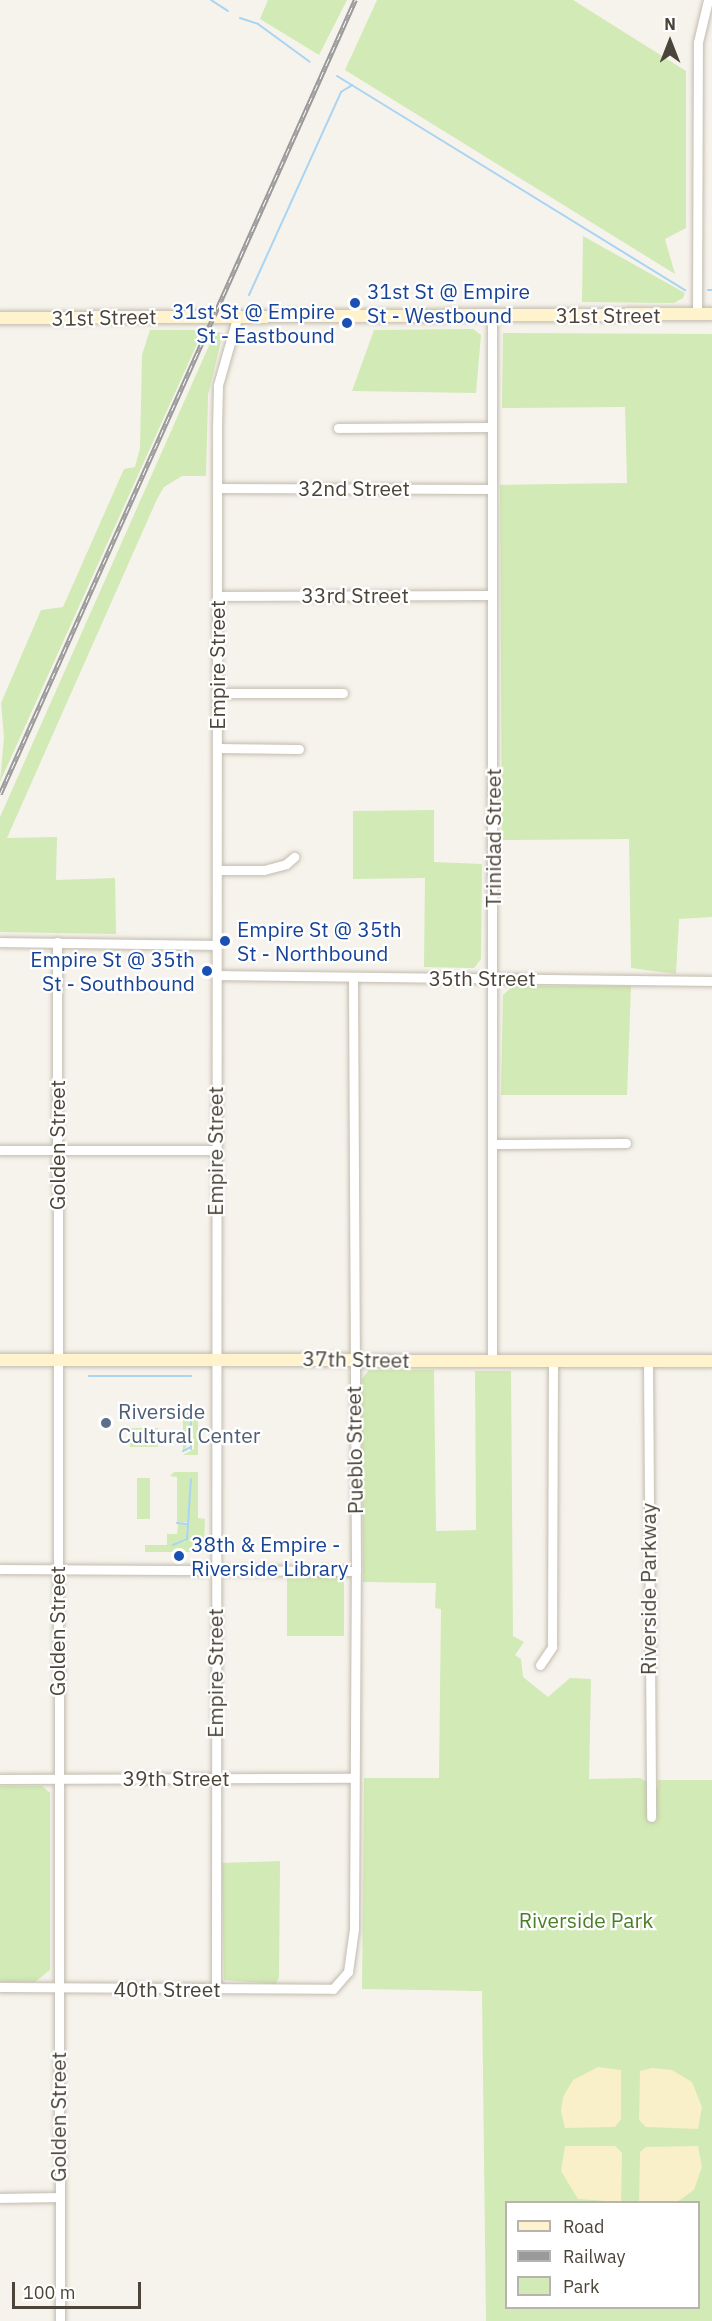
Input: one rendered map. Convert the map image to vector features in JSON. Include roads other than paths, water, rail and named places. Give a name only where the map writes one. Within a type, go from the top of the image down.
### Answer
[{"type":"main road","name":"31st Street","points":[[0,318],[712,314]]},
{"type":"main road","name":"37th Street","points":[[0,1360],[712,1361]]},
{"type":"street","points":[[697,314],[698,42],[708,0]]},
{"type":"street","name":"Empire Street","points":[[216,1989],[215,1150],[218,870],[218,385],[238,315]]},
{"type":"street","name":"Trinidad Street","points":[[492,315],[490,427],[493,978],[492,1361]]},
{"type":"street","points":[[338,428],[490,427]]},
{"type":"street","name":"32nd Street","points":[[217,488],[490,489]]},
{"type":"street","name":"33rd Street","points":[[218,596],[492,595]]},
{"type":"street","points":[[218,693],[343,693]]},
{"type":"street","points":[[217,748],[299,749]]},
{"type":"street","points":[[218,870],[264,870],[286,864],[294,857]]},
{"type":"street","points":[[0,942],[216,945]]},
{"type":"street","name":"Golden Street","points":[[57,942],[56,1569],[60,2321]]},
{"type":"street","name":"35th Street","points":[[216,975],[712,981]]},
{"type":"street","name":"Pueblo Street","points":[[333,1989],[348,1972],[352,1960],[356,1571],[353,1359],[353,977]]},
{"type":"street","points":[[492,1144],[626,1143]]},
{"type":"street","points":[[0,1150],[215,1150]]},
{"type":"street","points":[[540,1665],[552,1647],[553,1361]]},
{"type":"street","name":"Riverside Parkway","points":[[648,1361],[651,1817]]},
{"type":"street","points":[[0,1569],[356,1571]]},
{"type":"street","name":"39th Street","points":[[0,1779],[353,1778]]},
{"type":"street","name":"40th Street","points":[[0,1987],[333,1989]]},
{"type":"street","points":[[0,2198],[58,2197]]},
{"type":"waterway","points":[[211,0],[228,11]]},
{"type":"waterway","points":[[240,18],[258,24],[310,62]]},
{"type":"waterway","points":[[337,76],[685,290]]},
{"type":"waterway","points":[[249,295],[341,92],[352,85]]},
{"type":"waterway","points":[[89,1376],[191,1376]]},
{"type":"waterway","points":[[191,1419],[191,1449]]},
{"type":"waterway","points":[[183,1451],[191,1447]]},
{"type":"waterway","points":[[173,1545],[187,1539],[191,1479]]},
{"type":"waterway","points":[[177,1523],[188,1524]]},
{"type":"railway","points":[[0,794],[355,0]]},
{"type":"place","name":"31st St @ Empire St - Westbound","points":[[355,303]]},
{"type":"place","name":"31st St @ Empire St - Eastbound","points":[[347,323]]},
{"type":"place","name":"Empire St @ 35th St - Northbound","points":[[225,941]]},
{"type":"place","name":"Empire St @ 35th St - Southbound","points":[[207,971]]},
{"type":"place","name":"Riverside Cultural Center","points":[[106,1423]]},
{"type":"place","name":"38th & Empire - Riverside Library","points":[[179,1556]]},
{"type":"park label","name":"Riverside Park","points":[[586,1920]]}]
